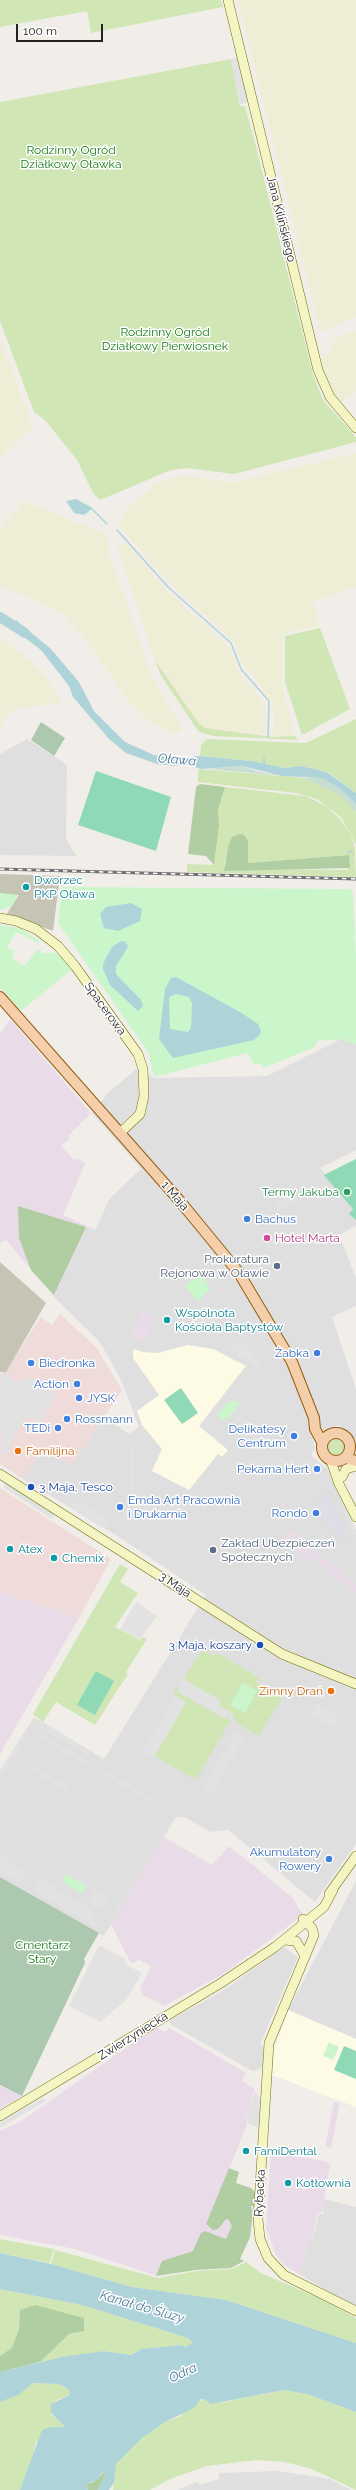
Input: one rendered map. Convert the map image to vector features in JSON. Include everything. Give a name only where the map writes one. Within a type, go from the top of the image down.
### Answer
[{"type":"main road","name":"1 Maja","points":[[0,997],[120,1133],[239,1273],[286,1351],[314,1418],[322,1429],[326,1438]]},
{"type":"main road","points":[[344,1457],[346,1437],[338,1433],[326,1438],[323,1454],[344,1457],[356,1461]]},
{"type":"street","name":"Jana Kilińskiego","points":[[228,0],[318,370],[330,397],[356,428]]},
{"type":"street","name":"Spacerowa","points":[[0,918],[16,920],[29,926],[58,946],[70,960],[138,1054],[143,1069],[144,1096],[140,1114],[120,1133]]},
{"type":"street","points":[[344,1457],[342,1477],[347,1496],[356,1517]]},
{"type":"street","points":[[344,1457],[339,1484],[347,1496]]},
{"type":"street","points":[[342,1477],[346,1469],[356,1466]]},
{"type":"street","name":"3 Maja","points":[[0,1474],[282,1654],[356,1684]]},
{"type":"street","name":"Zwierzyniecka","points":[[0,2116],[221,1983],[284,1940],[304,1922],[333,1890],[355,1861]]},
{"type":"street","name":"Zwierzyniecka","points":[[264,1953],[272,1943],[304,1922]]},
{"type":"street","name":"Rybacka","points":[[304,1922],[304,1952],[270,2043],[258,2219],[260,2240],[268,2258],[284,2275],[356,2312]]},
{"type":"street","points":[[284,1940],[294,1940],[304,1952]]},
{"type":"shaded area","points":[[239,58],[249,102],[240,104],[231,59]]},
{"type":"shaded area","points":[[27,739],[67,765],[66,838],[76,856],[0,855],[0,754]]},
{"type":"shaded area","points":[[0,874],[60,876],[53,931],[7,914],[17,896],[0,895]]},
{"type":"shaded area","points":[[10,1019],[91,1113],[68,1136],[70,1138],[61,1146],[75,1161],[78,1158],[85,1164],[63,1215],[87,1226],[54,1297],[6,1240],[0,1243],[0,1034]]},
{"type":"shaded area","points":[[341,1039],[356,1044],[356,1150],[320,1168],[354,1210],[349,1214],[356,1220],[356,1226],[339,1235],[356,1278],[356,1306],[332,1317],[356,1389],[356,1442],[352,1435],[339,1425],[311,1434],[315,1448],[311,1455],[324,1467],[326,1466],[356,1533],[356,1844],[315,1902],[228,1830],[211,1832],[184,1817],[176,1817],[104,1936],[0,1877],[0,1771],[34,1717],[104,1759],[206,1595],[114,1534],[23,1479],[43,1447],[72,1465],[104,1417],[129,1434],[139,1427],[122,1382],[100,1342],[54,1297],[87,1226],[95,1230],[110,1198],[141,1169],[92,1113],[109,1092],[136,1069],[154,1078],[267,1076]]},
{"type":"shaded area","points":[[294,1193],[298,1200],[279,1210],[275,1203]]},
{"type":"shaded area","points":[[0,1262],[46,1303],[6,1372],[0,1372]]},
{"type":"shaded area","points":[[200,1310],[208,1322],[192,1334],[189,1331],[198,1324],[192,1315]]},
{"type":"shaded area","points":[[141,1312],[154,1317],[145,1341],[132,1336]]},
{"type":"shaded area","points":[[60,1314],[96,1347],[122,1390],[72,1465],[43,1447],[23,1479],[0,1464],[0,1375],[6,1370],[41,1317],[52,1325]]},
{"type":"shaded area","points":[[244,1341],[261,1365],[259,1370],[230,1346]]},
{"type":"shaded area","points":[[188,1345],[213,1349],[246,1366],[199,1426],[228,1450],[222,1457],[218,1454],[189,1490],[152,1471],[162,1449],[142,1425],[137,1411],[159,1395],[133,1358],[133,1349],[143,1352],[157,1353]]},
{"type":"shaded area","points":[[1,1373],[21,1384],[20,1380],[36,1378],[36,1382],[40,1383],[43,1378],[55,1387],[52,1391],[57,1395],[39,1423],[31,1418],[23,1418],[24,1420],[1,1461]]},
{"type":"shaded area","points":[[122,1440],[133,1447],[134,1457],[133,1487],[127,1519],[125,1516],[131,1490],[132,1451],[121,1444]]},
{"type":"shaded area","points":[[5,1483],[55,1515],[52,1519],[3,1487]]},
{"type":"shaded area","points":[[0,1488],[111,1559],[79,1618],[0,1592]]},
{"type":"shaded area","points":[[339,1489],[356,1530],[356,1534],[353,1535],[335,1490]]},
{"type":"shaded area","points":[[328,1492],[345,1537],[339,1539],[321,1517],[322,1513],[317,1505]]},
{"type":"shaded area","points":[[77,1499],[110,1520],[110,1525],[102,1528],[63,1503],[69,1502],[75,1506]]},
{"type":"shaded area","points":[[290,1530],[356,1585],[356,1593],[311,1556],[307,1561],[282,1540]]},
{"type":"shaded area","points":[[0,1592],[79,1618],[0,1754]]},
{"type":"shaded area","points":[[136,1602],[157,1616],[140,1639],[120,1629]]},
{"type":"shaded area","points":[[184,1679],[221,1701],[219,1706],[229,1711],[225,1719],[177,1691]]},
{"type":"shaded area","points":[[176,1696],[186,1702],[153,1759],[142,1753]]},
{"type":"shaded area","points":[[317,1703],[339,1717],[332,1728],[310,1714]]},
{"type":"shaded area","points":[[35,1719],[91,1752],[89,1756],[32,1723]]},
{"type":"shaded area","points":[[236,1732],[245,1737],[210,1796],[201,1791]]},
{"type":"shaded area","points":[[43,1734],[86,1760],[84,1764],[41,1738]]},
{"type":"shaded area","points":[[22,1735],[25,1737],[1,1778],[0,1771]]},
{"type":"shaded area","points":[[31,1765],[69,1787],[66,1791],[29,1769]]},
{"type":"shaded area","points":[[104,1770],[152,1798],[150,1802],[102,1774]]},
{"type":"shaded area","points":[[170,1820],[171,1821],[115,1915],[113,1914]]},
{"type":"shaded area","points":[[164,1837],[212,1865],[229,1846],[292,1897],[303,1915],[223,1974],[164,2006],[143,1995],[140,1989],[151,1966],[139,1960],[131,1964],[111,1924]]},
{"type":"shaded area","points":[[0,1855],[25,1870],[21,1883],[0,1871]]},
{"type":"shaded area","points":[[40,1879],[96,1912],[92,1920],[97,1923],[95,1927],[33,1891]]},
{"type":"shaded area","points":[[356,1881],[356,2039],[288,2010]]},
{"type":"shaded area","points":[[94,1890],[108,1898],[101,1909],[88,1902]]},
{"type":"shaded area","points":[[99,1945],[125,1959],[125,1964],[142,1973],[126,2000],[100,2022],[69,2006]]},
{"type":"shaded area","points":[[284,1947],[298,1957],[260,2044],[264,2047],[263,2066],[261,2068],[253,2071],[170,2024],[170,2020],[224,1990]]},
{"type":"shaded area","points":[[288,2010],[356,2039],[356,2107],[272,2075],[274,2050]]},
{"type":"shaded area","points":[[156,2027],[165,2032],[169,2028],[246,2073],[242,2081],[255,2089],[246,2116],[247,2125],[223,2184],[255,2198],[250,2237],[240,2259],[199,2265],[157,2276],[75,2249],[0,2235],[0,2131],[21,2121]]},
{"type":"shaded area","points":[[0,2086],[22,2096],[0,2109]]},
{"type":"shaded area","points":[[255,2092],[261,2099],[259,2127],[248,2124],[246,2116]]},
{"type":"shaded area","points":[[43,2098],[46,2101],[0,2128],[0,2122]]},
{"type":"shaded area","points":[[334,2102],[340,2103],[331,2148],[325,2146]]},
{"type":"shaded area","points":[[271,2152],[325,2161],[330,2164],[322,2213],[318,2212],[313,2236],[310,2236],[299,2274],[285,2266],[276,2255],[266,2228]]},
{"type":"shaded area","points":[[324,2199],[356,2207],[356,2308],[299,2274],[310,2237],[313,2237],[319,2214],[323,2214]]},
{"type":"shaded area","points":[[278,2471],[330,2479],[350,2490],[178,2490],[198,2481],[199,2485],[219,2479],[219,2473]]},
{"type":"green space","points":[[0,0],[221,0],[223,7],[91,33],[87,11],[0,27]]},
{"type":"green space","points":[[238,0],[356,0],[356,317],[321,331],[317,328],[319,324]]},
{"type":"green space","name":"Rodzinny Ogród Działkowy Pierwiosnek","points":[[231,59],[240,106],[245,106],[254,139],[313,375],[323,400],[356,437],[356,442],[234,474],[187,468],[171,470],[100,500],[93,493],[77,460],[45,420],[34,412],[0,321],[0,102]]},
{"type":"green space","points":[[356,331],[356,391],[340,404],[333,394],[320,361],[332,348],[331,343],[341,336]]},
{"type":"green space","points":[[0,340],[33,427],[0,458]]},
{"type":"green space","points":[[356,453],[356,587],[313,602],[320,626],[282,634],[283,690],[295,736],[273,737],[274,715],[271,700],[243,664],[234,642],[169,583],[119,526],[121,519],[128,508],[157,483],[176,477],[196,477],[230,483]]},
{"type":"green space","points":[[24,501],[106,534],[110,555],[148,666],[153,679],[182,728],[179,733],[163,729],[144,717],[130,704],[87,641],[63,613],[0,585],[0,530]]},
{"type":"green space","points":[[125,543],[167,591],[229,647],[240,673],[265,705],[265,734],[205,728],[199,724],[166,680],[154,659],[117,545]]},
{"type":"green space","points":[[320,628],[350,709],[302,735],[285,682],[285,636]]},
{"type":"green space","points":[[0,637],[31,661],[49,681],[61,703],[15,709],[6,717],[0,730]]},
{"type":"green space","points":[[154,659],[199,724],[205,728],[273,737],[295,736],[298,740],[214,736],[199,732],[162,677]]},
{"type":"green space","points":[[356,719],[356,793],[329,773],[320,770],[300,766],[285,768],[251,761],[200,756],[201,745],[207,739],[306,743]]},
{"type":"green space","points":[[41,722],[65,738],[54,756],[31,740]]},
{"type":"green space","points":[[242,766],[259,772],[284,776],[208,769]]},
{"type":"green space","points":[[198,769],[304,778],[329,788],[341,796],[356,812],[356,845],[341,817],[317,799],[296,793],[198,782]]},
{"type":"green space","points":[[96,771],[171,797],[156,851],[78,825]]},
{"type":"green space","points":[[304,778],[321,778],[339,788],[356,804],[356,812],[338,794]]},
{"type":"green space","points":[[200,784],[225,787],[218,810],[219,826],[214,865],[206,856],[188,854],[196,787]]},
{"type":"green space","points":[[225,787],[305,796],[326,806],[340,819],[350,834],[355,848],[356,877],[187,872],[187,864],[214,865],[219,826],[218,810]],"holes":[[[248,841],[248,863],[349,855],[348,870],[255,869],[224,865],[226,859]]]},
{"type":"green space","points":[[240,834],[244,835],[248,841],[248,863],[349,855],[350,868],[224,871],[229,844],[232,837]]},
{"type":"green space","points":[[62,887],[350,889],[353,892],[356,957],[356,1044],[341,1039],[317,1041],[315,1047],[264,1068],[261,1063],[254,1065],[248,1053],[154,1077],[148,1052],[58,923]]},
{"type":"green space","points":[[0,893],[19,895],[12,906],[0,910]]},
{"type":"green space","points":[[0,925],[19,928],[39,940],[39,944],[16,932],[7,947],[15,951],[12,958],[25,966],[37,949],[44,954],[52,952],[62,957],[71,970],[21,1011],[0,987]]},
{"type":"green space","name":"Termy Jakuba","points":[[356,1159],[356,1220],[349,1214],[353,1209],[324,1175]]},
{"type":"green space","points":[[18,1206],[86,1227],[54,1295],[31,1270],[19,1238]]},
{"type":"green space","points":[[199,1275],[202,1276],[211,1289],[197,1301],[185,1285]]},
{"type":"green space","points":[[181,1388],[198,1413],[182,1424],[164,1400]]},
{"type":"green space","points":[[234,1400],[239,1404],[229,1417],[222,1420],[217,1415],[229,1401],[231,1403]]},
{"type":"green space","points":[[336,1438],[343,1441],[346,1448],[343,1455],[336,1458],[329,1455],[326,1448],[329,1441]]},
{"type":"green space","points":[[120,1564],[128,1569],[120,1582],[138,1593],[115,1627],[140,1640],[143,1637],[147,1639],[126,1672],[128,1674],[95,1725],[56,1702],[43,1722],[33,1714]]},
{"type":"green space","points":[[202,1650],[214,1656],[216,1652],[259,1678],[256,1682],[282,1698],[259,1736],[237,1723],[232,1713],[219,1706],[221,1701],[184,1679]]},
{"type":"green space","points":[[96,1671],[114,1681],[95,1715],[77,1705]]},
{"type":"green space","points":[[243,1683],[257,1691],[245,1713],[230,1705]]},
{"type":"green space","points":[[179,1687],[177,1691],[225,1719],[228,1717],[230,1721],[196,1780],[155,1756],[186,1702],[174,1694],[173,1691]]},
{"type":"green space","points":[[65,1874],[87,1886],[82,1894],[61,1881]]},
{"type":"green space","name":"Cmentarz Stary","points":[[0,1877],[99,1933],[84,1959],[85,1963],[22,2096],[0,2085]]},
{"type":"green space","points":[[329,2042],[339,2047],[333,2060],[323,2056]]},
{"type":"green space","points":[[344,2046],[356,2051],[356,2079],[334,2070]]},
{"type":"green space","points":[[229,2168],[239,2172],[236,2183],[251,2188],[255,2192],[254,2206],[251,2206],[251,2209],[253,2210],[250,2237],[240,2259],[244,2261],[231,2268],[196,2270],[156,2276],[162,2261],[193,2251],[201,2233],[205,2231],[226,2239],[232,2226],[229,2220],[226,2219],[218,2229],[213,2230],[206,2224]]},
{"type":"green space","points":[[0,2239],[54,2249],[50,2263],[0,2253]]},
{"type":"green space","points":[[55,2250],[158,2278],[197,2271],[232,2269],[246,2262],[261,2273],[321,2299],[356,2318],[356,2343],[226,2300],[132,2287],[51,2264]]},
{"type":"green space","points":[[0,2289],[82,2305],[188,2338],[193,2343],[185,2347],[182,2345],[141,2349],[131,2355],[104,2351],[40,2362],[69,2334],[84,2331],[20,2311],[19,2329],[12,2349],[0,2356]]},
{"type":"green space","points":[[35,2305],[84,2318],[84,2331],[69,2334],[40,2362],[0,2372],[0,2356],[12,2348],[19,2329],[20,2310]]},
{"type":"green space","points":[[33,2383],[59,2384],[68,2389],[70,2395],[55,2401],[51,2414],[65,2427],[51,2427],[36,2442],[29,2471],[20,2490],[0,2490],[0,2402]]},
{"type":"green space","points":[[284,2390],[307,2394],[356,2412],[356,2490],[312,2469],[285,2462],[256,2460],[207,2466],[170,2479],[150,2490],[113,2490],[116,2464],[146,2434],[165,2422],[179,2417],[198,2401],[206,2400],[219,2403]]},
{"type":"green space","points":[[105,2471],[106,2474],[98,2490],[88,2490],[86,2484],[94,2482]]},
{"type":"water","points":[[76,499],[92,509],[84,515],[74,513],[66,501]]},
{"type":"water","points":[[16,620],[51,649],[79,682],[94,711],[125,742],[154,755],[182,758],[200,756],[251,761],[285,768],[300,766],[320,770],[328,773],[356,793],[356,804],[339,788],[321,778],[282,776],[242,766],[202,769],[183,764],[176,766],[157,764],[126,753],[109,739],[73,697],[69,686],[41,650],[12,628]]},
{"type":"water","points":[[131,903],[142,909],[140,921],[118,931],[104,928],[100,914],[106,907]]},
{"type":"water","points":[[121,941],[126,942],[128,947],[116,966],[116,974],[141,1000],[143,1006],[138,1011],[110,985],[103,969],[103,964],[112,947]]},
{"type":"water","points":[[176,977],[240,1012],[258,1024],[261,1031],[260,1034],[254,1040],[173,1058],[159,1039],[165,989],[171,978]],"holes":[[[176,994],[189,997],[192,1003],[191,1028],[188,1032],[170,1029],[169,997]]]},
{"type":"water","points":[[0,2253],[51,2264],[132,2287],[226,2300],[356,2343],[356,2412],[307,2394],[284,2390],[211,2404],[206,2400],[201,2399],[194,2408],[165,2422],[143,2437],[116,2464],[114,2483],[109,2490],[98,2490],[106,2474],[105,2471],[100,2475],[98,2480],[86,2484],[88,2490],[20,2490],[42,2430],[51,2427],[65,2427],[51,2413],[51,2404],[70,2395],[68,2389],[59,2384],[33,2383],[18,2395],[0,2402],[0,2372],[62,2357],[104,2351],[131,2355],[141,2349],[182,2345],[185,2347],[193,2343],[188,2338],[82,2305],[0,2289]]},
{"type":"waterway","points":[[92,509],[107,524]]},
{"type":"waterway","points":[[117,530],[168,587],[231,643],[241,669],[269,701],[268,737]]},
{"type":"waterway","name":"Oława","points":[[0,617],[25,633]]},
{"type":"waterway","points":[[264,758],[264,766]]},
{"type":"railway","points":[[0,869],[356,879]]},
{"type":"place","name":"Dworzec PKP Oława","points":[[26,887]]},
{"type":"place","name":"Termy Jakuba","points":[[347,1192]]},
{"type":"place","name":"Bachus","points":[[247,1219]]},
{"type":"place","name":"Hotel Marta","points":[[267,1238]]},
{"type":"place","name":"Prokuratura Rejonowa w Oławie","points":[[277,1266]]},
{"type":"place","name":"Wspólnota Kościoła Baptystów","points":[[167,1320]]},
{"type":"place","name":"Żabka","points":[[317,1353]]},
{"type":"place","name":"Biedronka","points":[[31,1363]]},
{"type":"place","name":"Action","points":[[77,1384]]},
{"type":"place","name":"JYSK","points":[[79,1398]]},
{"type":"place","name":"Rossmann","points":[[67,1419]]},
{"type":"place","name":"TEDi","points":[[58,1428]]},
{"type":"place","name":"Delikatesy Centrum","points":[[294,1436]]},
{"type":"place","name":"Familijna","points":[[18,1451]]},
{"type":"place","name":"Pekarna Hert","points":[[317,1469]]},
{"type":"place","name":"3 Maja, Tesco","points":[[31,1487]]},
{"type":"place","name":"Emda Art Pracownia i Drukarnia","points":[[120,1507]]},
{"type":"place","name":"Rondo","points":[[316,1513]]},
{"type":"place","name":"Atex","points":[[10,1549]]},
{"type":"place","name":"Zakład Ubezpieczeń Społecznych","points":[[213,1550]]},
{"type":"place","name":"Chemix","points":[[54,1558]]},
{"type":"place","name":"3 Maja, koszary","points":[[260,1645]]},
{"type":"place","name":"Zimny Drań","points":[[331,1691]]},
{"type":"place","name":"Akumulatory Rowery","points":[[329,1859]]},
{"type":"place","name":"FamiDental","points":[[246,2151]]},
{"type":"place","name":"Kotłownia","points":[[288,2183]]},
{"type":"park label","name":"Rodzinny Ogród Działkowy Oławka","points":[[71,157]]},
{"type":"water label","name":"Kanał do Śluzy","points":[[142,2307]]},
{"type":"water label","name":"Odra","points":[[183,2373]]}]
